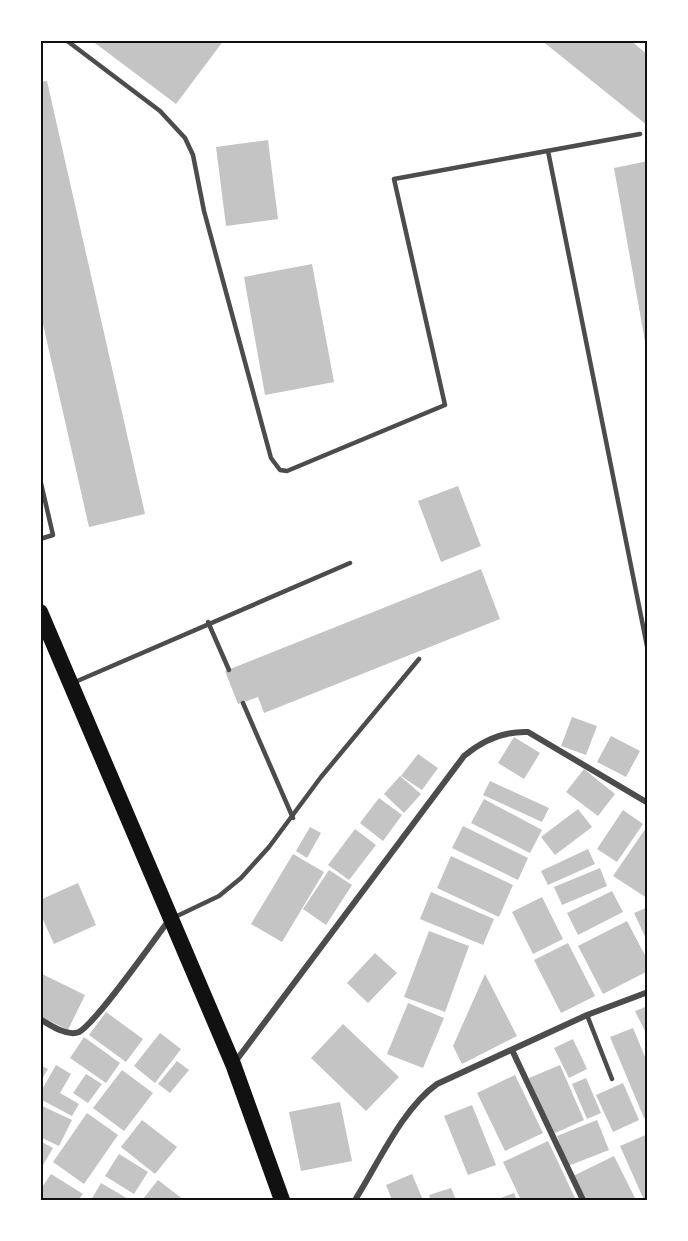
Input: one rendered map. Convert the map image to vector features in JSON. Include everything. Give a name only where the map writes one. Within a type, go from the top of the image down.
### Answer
[{"type":"highway","points":[[40,612],[69,685],[232,1064],[282,1200]]},
{"type":"street","points":[[232,1064],[464,756],[479,744],[512,731],[528,732],[648,803]]},
{"type":"street","points":[[40,1020],[69,1033],[78,1032],[94,1017],[170,920]]},
{"type":"street","points":[[355,1200],[408,1114],[427,1091],[587,1015],[648,992]]},
{"type":"street","points":[[512,1050],[583,1200]]},
{"type":"lane","points":[[66,40],[152,104],[185,138],[193,155],[204,211],[271,458],[280,470],[287,471],[444,405],[394,179],[639,134]]},
{"type":"lane","points":[[548,151],[648,651]]},
{"type":"lane","points":[[40,479],[53,535],[40,538]]},
{"type":"lane","points":[[69,685],[208,622],[350,563]]},
{"type":"lane","points":[[208,622],[229,670]]},
{"type":"lane","points":[[170,920],[219,897],[241,878],[293,818],[321,777],[418,659]]},
{"type":"lane","points":[[243,703],[293,818]]},
{"type":"lane","points":[[587,1015],[612,1080]]},
{"type":"building","points":[[91,40],[224,40],[176,104]]},
{"type":"building","points":[[541,40],[630,40],[648,55],[648,126]]},
{"type":"building","points":[[47,81],[145,514],[89,527],[40,311],[40,82]]},
{"type":"building","points":[[268,140],[278,219],[226,226],[216,147]]},
{"type":"building","points":[[648,161],[648,346],[646,347],[614,168]]},
{"type":"building","points":[[312,264],[334,382],[265,395],[244,277]]},
{"type":"building","points":[[458,486],[481,546],[441,562],[418,501]]},
{"type":"building","points":[[481,569],[500,619],[264,713],[258,697],[238,704],[225,671]]},
{"type":"building","points":[[572,717],[597,726],[586,755],[561,746]]},
{"type":"building","points":[[611,736],[640,751],[626,777],[597,762]]},
{"type":"building","points":[[514,737],[540,753],[524,779],[498,763]]},
{"type":"building","points":[[418,754],[438,768],[422,790],[401,776]]},
{"type":"building","points":[[584,769],[615,794],[598,816],[566,792]]},
{"type":"building","points":[[400,776],[421,794],[404,813],[384,794]]},
{"type":"building","points":[[490,781],[549,808],[542,822],[483,795]]},
{"type":"building","points":[[379,798],[402,815],[383,841],[360,823]]},
{"type":"building","points":[[484,799],[542,830],[530,853],[471,823]]},
{"type":"building","points":[[578,809],[592,827],[555,855],[541,837]]},
{"type":"building","points":[[623,810],[643,824],[617,862],[597,849]]},
{"type":"building","points":[[648,825],[648,897],[647,898],[613,876]]},
{"type":"building","points":[[463,826],[528,858],[518,880],[452,848]]},
{"type":"building","points":[[310,827],[321,833],[307,858],[296,851]]},
{"type":"building","points":[[355,829],[376,845],[349,880],[328,865]]},
{"type":"building","points":[[588,849],[595,864],[548,885],[541,871]]},
{"type":"building","points":[[293,854],[324,872],[282,942],[251,924]]},
{"type":"building","points":[[451,856],[513,885],[499,917],[437,888]]},
{"type":"building","points":[[600,868],[607,886],[562,905],[554,887]]},
{"type":"building","points":[[329,870],[352,885],[326,925],[303,909]]},
{"type":"building","points":[[78,883],[96,925],[54,944],[40,913],[40,900]]},
{"type":"building","points":[[612,891],[623,912],[578,935],[567,913]]},
{"type":"building","points":[[431,892],[494,919],[483,945],[420,919]]},
{"type":"building","points":[[542,897],[563,939],[533,954],[512,912]]},
{"type":"building","points":[[648,907],[648,943],[634,913]]},
{"type":"building","points":[[627,921],[648,961],[648,971],[603,994],[578,946]]},
{"type":"building","points":[[429,931],[469,946],[445,1012],[404,997]]},
{"type":"building","points":[[568,943],[595,996],[561,1013],[534,960]]},
{"type":"building","points":[[375,953],[397,973],[368,1003],[347,983]]},
{"type":"building","points":[[40,973],[85,995],[68,1030],[40,1016]]},
{"type":"building","points":[[485,974],[517,1036],[462,1064],[453,1046]]},
{"type":"building","points":[[408,1003],[444,1018],[423,1068],[387,1054]]},
{"type":"building","points":[[648,1006],[648,1037],[635,1011]]},
{"type":"building","points":[[106,1012],[143,1039],[126,1062],[89,1035]]},
{"type":"building","points":[[343,1024],[399,1077],[366,1111],[311,1058]]},
{"type":"building","points":[[633,1028],[648,1064],[648,1117],[644,1118],[610,1037]]},
{"type":"building","points":[[160,1033],[181,1049],[155,1083],[134,1066]]},
{"type":"building","points":[[84,1037],[120,1063],[106,1083],[70,1058]]},
{"type":"building","points":[[573,1039],[587,1069],[569,1078],[554,1048]]},
{"type":"building","points":[[177,1061],[189,1070],[170,1093],[158,1084]]},
{"type":"building","points":[[40,1065],[48,1069],[40,1082]]},
{"type":"building","points":[[56,1065],[71,1074],[60,1093],[79,1104],[72,1116],[40,1099],[40,1093]]},
{"type":"building","points":[[560,1065],[584,1120],[553,1134],[529,1078]]},
{"type":"building","points":[[122,1070],[153,1093],[124,1131],[93,1108]]},
{"type":"building","points":[[86,1074],[102,1084],[88,1103],[73,1093]]},
{"type":"building","points":[[515,1075],[543,1133],[505,1151],[477,1093]]},
{"type":"building","points":[[586,1078],[601,1113],[587,1119],[572,1084]]},
{"type":"building","points":[[623,1083],[639,1120],[613,1132],[596,1095]]},
{"type":"building","points":[[340,1102],[352,1161],[301,1171],[289,1112]]},
{"type":"building","points":[[40,1105],[72,1120],[59,1146],[40,1137]]},
{"type":"building","points":[[472,1105],[496,1165],[468,1175],[444,1116]]},
{"type":"building","points":[[87,1113],[118,1135],[84,1184],[53,1162]]},
{"type":"building","points":[[142,1120],[177,1147],[155,1174],[121,1147]]},
{"type":"building","points":[[597,1120],[609,1150],[568,1166],[557,1136]]},
{"type":"building","points":[[648,1134],[648,1200],[644,1200],[620,1146]]},
{"type":"building","points":[[40,1141],[53,1148],[43,1165],[40,1164]]},
{"type":"building","points":[[548,1141],[576,1200],[521,1200],[503,1162]]},
{"type":"building","points":[[119,1154],[148,1172],[134,1194],[105,1176]]},
{"type":"building","points":[[614,1156],[636,1200],[585,1200],[573,1176]]},
{"type":"building","points":[[51,1174],[83,1194],[78,1200],[40,1200],[40,1190]]},
{"type":"building","points":[[412,1174],[423,1200],[392,1200],[386,1185]]},
{"type":"building","points":[[158,1180],[184,1200],[143,1199]]},
{"type":"building","points":[[101,1183],[130,1200],[91,1200]]},
{"type":"building","points":[[451,1188],[456,1200],[431,1200],[429,1195]]},
{"type":"building","points":[[514,1193],[517,1200],[495,1200]]}]
